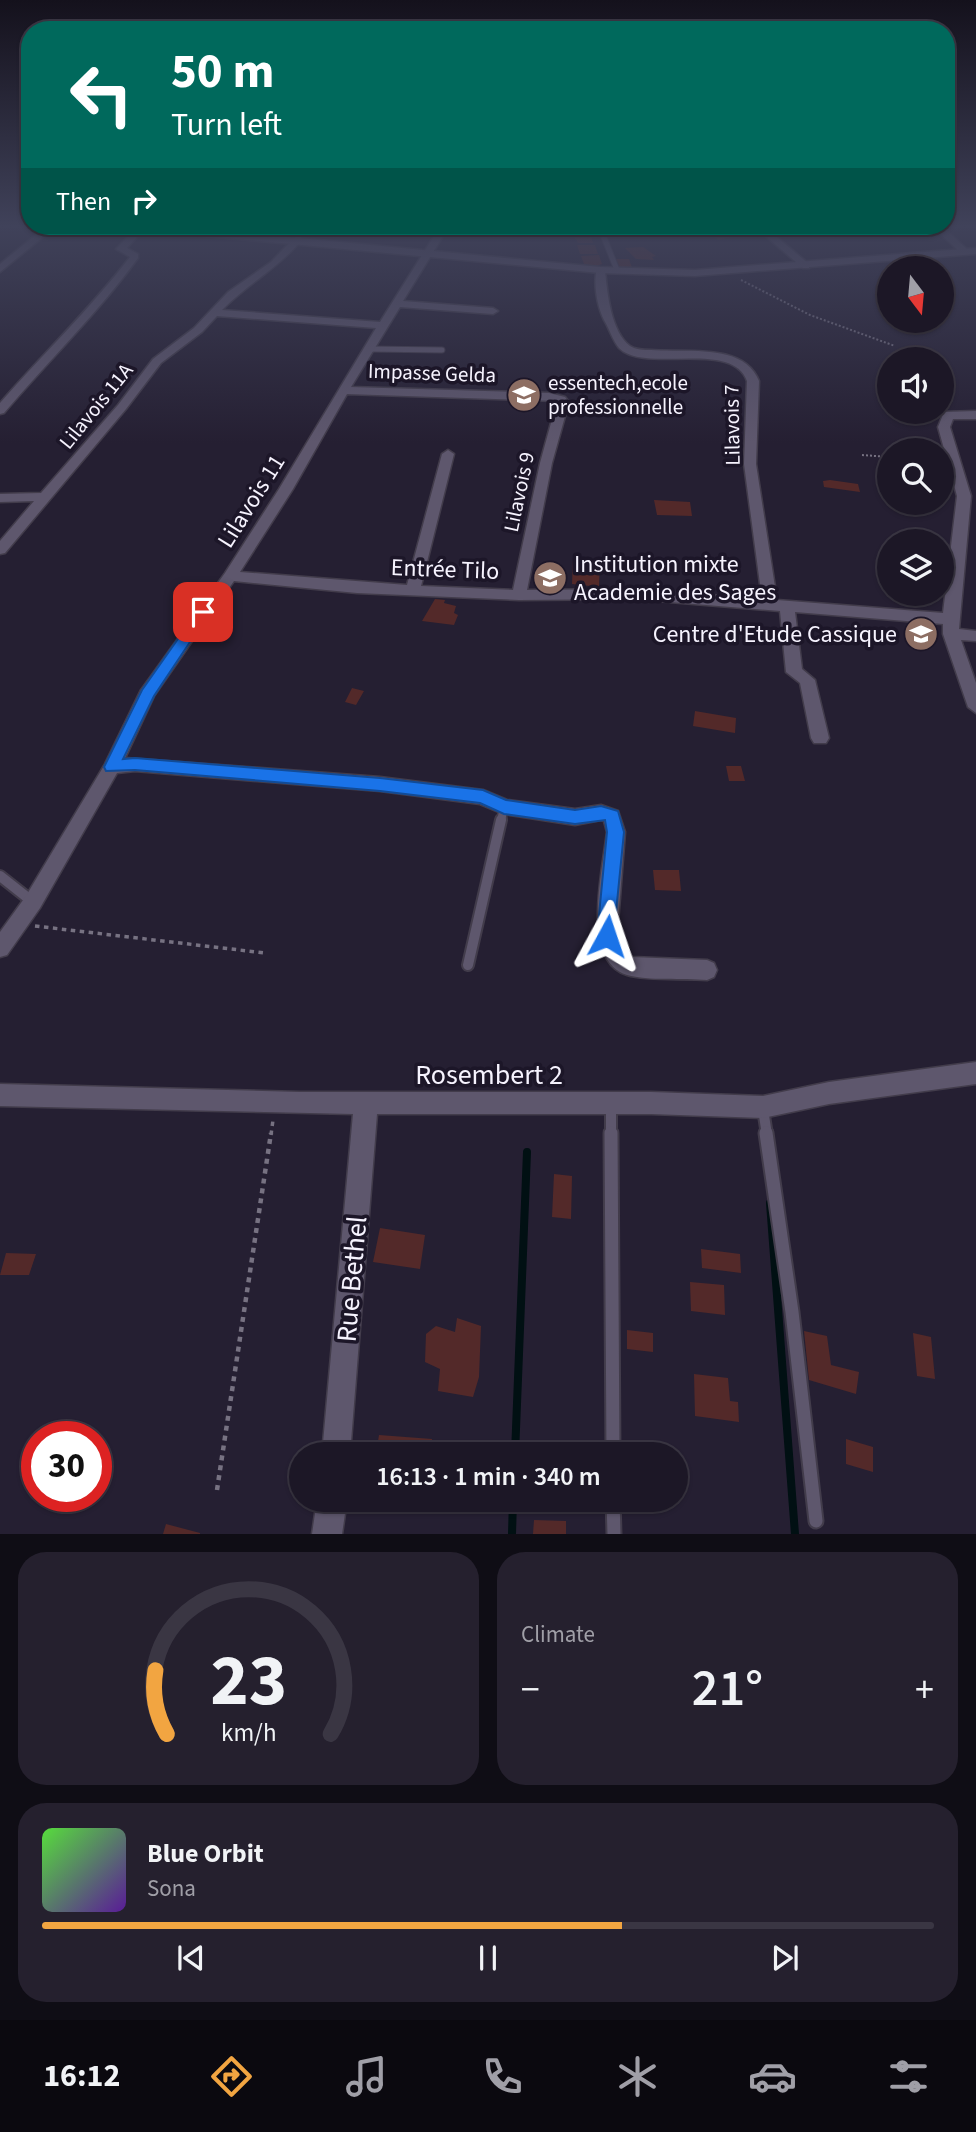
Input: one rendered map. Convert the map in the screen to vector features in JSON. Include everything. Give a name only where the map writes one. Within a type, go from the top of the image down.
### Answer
[{"type":"street","points":[[0,410],[50,352],[102,300]]},
{"type":"street","name":"Lilavois 11A","points":[[0,550],[122,407],[157,360],[198,330],[229,300]]},
{"type":"street","name":"Lilavois 11","points":[[0,948],[33,902],[112,767],[147,694],[230,576],[286,489],[343,390],[401,300]]},
{"type":"street","name":"Lilavois 7","points":[[603,300],[604,310],[624,347],[635,352],[723,357],[741,363],[749,370],[753,381],[750,464],[770,606]]},
{"type":"street","points":[[398,304],[493,311]]},
{"type":"street","points":[[215,313],[287,319],[328,319],[384,326]]},
{"type":"street","name":"Impasse Gelda","points":[[343,390],[549,396],[561,399]]},
{"type":"street","name":"Lilavois 9","points":[[519,595],[546,463],[563,402],[561,399]]},
{"type":"street","points":[[976,415],[948,415],[944,427],[969,492],[951,627],[976,707]]},
{"type":"street","points":[[413,590],[448,454]]},
{"type":"street","points":[[0,498],[44,497]]},
{"type":"street","name":"Entrée Tilo","points":[[230,576],[519,595],[634,594],[787,607],[951,627],[976,636]]},
{"type":"street","points":[[787,607],[794,672],[807,681],[820,738]]},
{"type":"street","points":[[112,767],[135,764],[367,783],[483,797],[504,807],[575,817],[601,812],[612,816],[616,832],[607,936],[615,958],[629,967],[707,970]]},
{"type":"street","name":"Rosembert 2","points":[[0,1095],[275,1102],[763,1107],[829,1093],[976,1073]]},
{"type":"street","name":"Rue Bethel","points":[[337,1442],[366,1103]]},
{"type":"street","points":[[327,1534],[330,1512]]},
{"type":"lane","points":[[370,349],[442,350]]},
{"type":"lane","points":[[468,965],[504,807]]},
{"type":"lane","points":[[0,876],[33,902]]},
{"type":"lane","points":[[611,1104],[613,1442]]},
{"type":"lane","points":[[763,1107],[792,1312],[816,1521]]},
{"type":"lane","points":[[613,1512],[614,1534]]},
{"type":"path","points":[[776,300],[895,346]]},
{"type":"path","points":[[862,455],[877,456]]},
{"type":"path","points":[[16,924],[265,953]]},
{"type":"path","points":[[217,1490],[275,1102]]},
{"type":"building","points":[[823,481],[858,484],[860,492],[824,487]]},
{"type":"building","points":[[654,500],[690,502],[692,516],[657,515]]},
{"type":"building","points":[[573,559],[600,559],[599,587],[572,584]]},
{"type":"building","points":[[435,599],[445,600],[444,603],[456,606],[454,613],[458,615],[454,625],[422,621]]},
{"type":"building","points":[[352,688],[364,691],[356,705],[345,702]]},
{"type":"building","points":[[695,711],[736,718],[735,733],[693,726]]},
{"type":"building","points":[[726,766],[741,766],[745,781],[729,781]]},
{"type":"building","points":[[653,870],[679,870],[681,891],[655,890]]},
{"type":"building","points":[[554,1174],[572,1176],[571,1219],[552,1217]]},
{"type":"building","points":[[380,1228],[425,1235],[420,1269],[373,1262]]},
{"type":"building","points":[[701,1249],[740,1254],[741,1273],[702,1268]]},
{"type":"building","points":[[6,1253],[36,1254],[29,1275],[0,1275]]},
{"type":"building","points":[[690,1282],[724,1285],[725,1315],[691,1311]]},
{"type":"building","points":[[457,1318],[481,1326],[479,1377],[473,1397],[438,1391],[440,1369],[425,1362],[426,1334],[436,1326],[455,1332]]},
{"type":"building","points":[[627,1330],[653,1333],[653,1352],[627,1349]]},
{"type":"building","points":[[804,1331],[827,1336],[831,1365],[859,1372],[856,1394],[809,1380]]},
{"type":"building","points":[[913,1333],[931,1337],[935,1379],[917,1376]]},
{"type":"building","points":[[694,1374],[728,1378],[730,1401],[738,1402],[739,1422],[695,1416]]},
{"type":"building","points":[[379,1435],[432,1439],[432,1442],[378,1442]]},
{"type":"building","points":[[846,1439],[873,1447],[873,1472],[846,1464]]},
{"type":"building","points":[[534,1520],[566,1521],[566,1534],[533,1534]]},
{"type":"building","points":[[166,1524],[200,1533],[200,1534],[163,1534]]},
{"type":"waterway","points":[[515,1442],[527,1152]]},
{"type":"waterway","points":[[770,1203],[795,1534]]},
{"type":"waterway","points":[[512,1534],[513,1512]]},
{"type":"place","name":"essentech,ecole professionnelle","points":[[524,395]]},
{"type":"place","name":"Institution mixte Academie des Sages","points":[[550,578]]},
{"type":"place","name":"Centre d'Etude Cassique","points":[[921,634]]},
{"type":"route","points":[[203,612],[147,694],[112,767],[135,764],[380,785],[483,797],[504,807],[575,817],[601,812],[612,816],[616,832],[607,936]]}]
